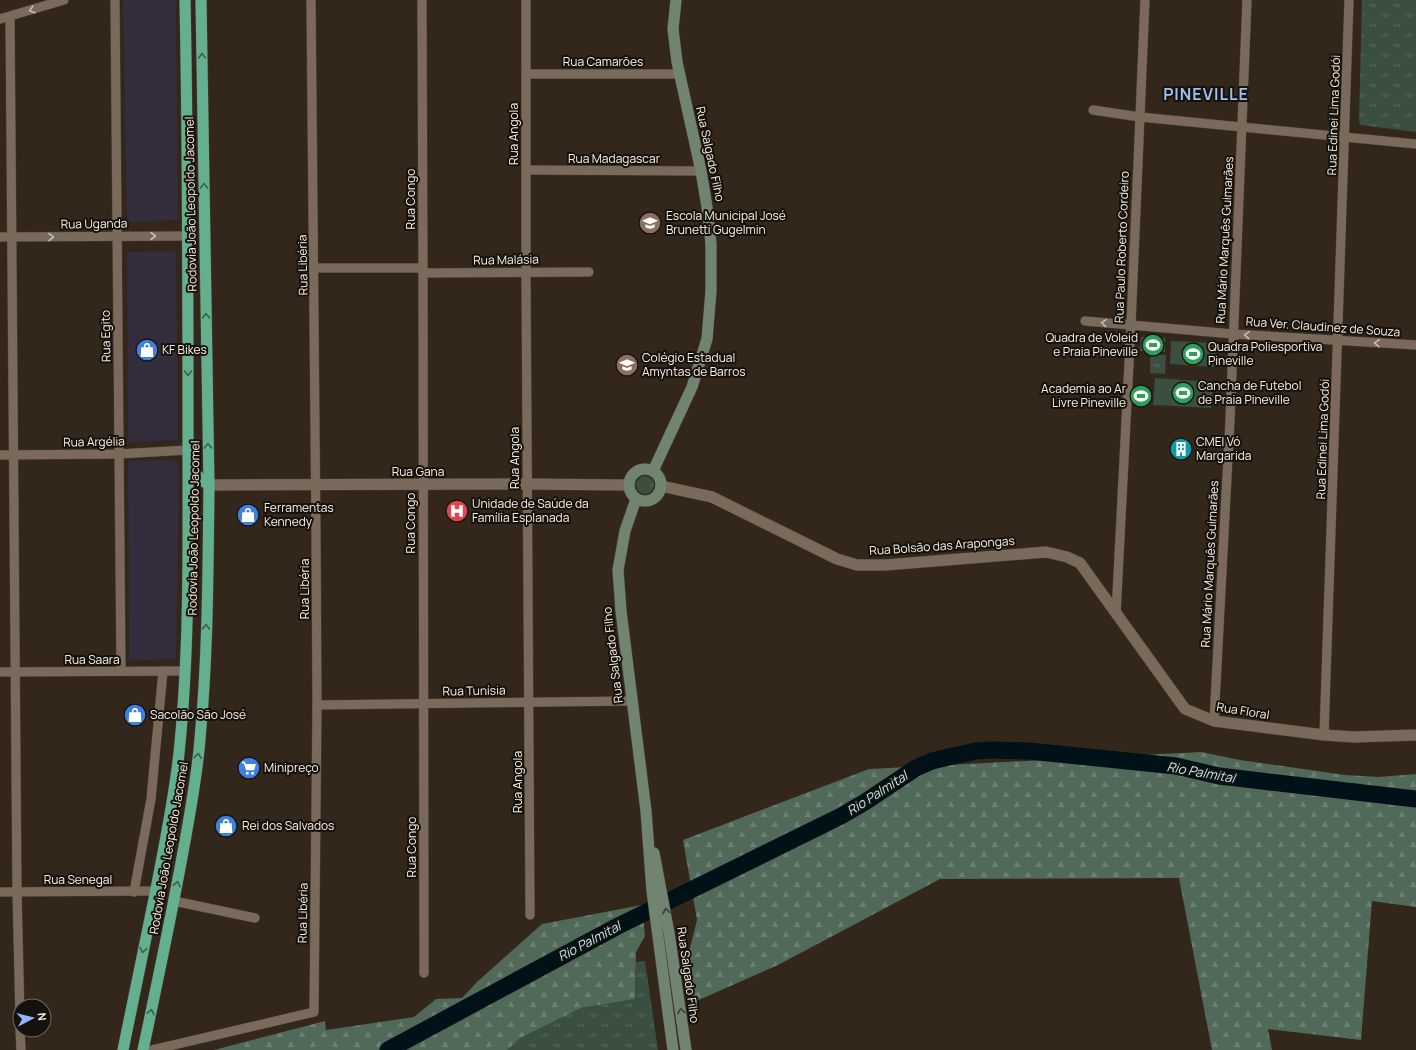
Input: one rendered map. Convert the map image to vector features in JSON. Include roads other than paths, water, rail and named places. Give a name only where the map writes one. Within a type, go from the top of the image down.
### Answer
[{"type":"highway","name":"Rodovia João Leopoldo Jacomel","points":[[123,1050],[173,798],[179,752],[185,671],[188,576],[188,236],[185,0]]},
{"type":"highway","name":"Rodovia João Leopoldo Jacomel","points":[[143,1050],[174,901],[193,797],[200,739],[206,640],[209,485],[201,0]]},
{"type":"highway","points":[[188,450],[193,468],[199,478],[209,485]]},
{"type":"main road","name":"Rua Salgado Filho","points":[[653,471],[692,387],[707,339],[711,291],[711,244],[702,171],[679,74],[673,29],[676,0]]},
{"type":"main road","points":[[644,468],[653,471],[659,477],[661,486],[658,494],[653,500],[644,501],[636,499],[630,493],[628,485],[631,476],[636,471],[644,468]]},
{"type":"main road","name":"Rua Salgado Filho","points":[[636,499],[625,530],[618,570],[621,611],[657,890],[669,933],[686,1050]]},
{"type":"main road","name":"Rua Salgado Filho","points":[[657,890],[657,933],[673,1050]]},
{"type":"street","points":[[0,19],[64,0]]},
{"type":"street","name":"Rua Egito","points":[[115,0],[121,671]]},
{"type":"street","name":"Rua Libéria","points":[[152,1050],[314,1012],[317,705],[315,268],[311,0]]},
{"type":"street","name":"Rua Congo","points":[[422,0],[424,973]]},
{"type":"street","name":"Rua Angola","points":[[526,0],[530,915]]},
{"type":"street","name":"Rua Paulo Roberto Cordeiro","points":[[1116,614],[1131,325],[1145,0]]},
{"type":"street","name":"Rua Mário Marquês Guimarães","points":[[1214,721],[1230,420],[1232,334],[1247,0]]},
{"type":"street","name":"Rua Edinei Lima Godói","points":[[1324,735],[1349,0]]},
{"type":"street","points":[[10,16],[17,892],[20,998]]},
{"type":"street","name":"Rua Camarões","points":[[526,74],[679,74]]},
{"type":"street","points":[[1093,110],[1140,117],[1416,144]]},
{"type":"street","name":"Rua Madagascar","points":[[526,170],[702,171]]},
{"type":"street","name":"Rua Uganda","points":[[0,238],[188,236]]},
{"type":"street","name":"Rua Malásia","points":[[315,268],[423,271],[589,272]]},
{"type":"street","name":"Rua Ver. Claudinez de Souza","points":[[1085,321],[1232,334],[1416,345]]},
{"type":"street","name":"Rua Argélia","points":[[0,455],[119,454],[188,450]]},
{"type":"street","name":"Rua Gana","points":[[209,485],[628,485]]},
{"type":"street","name":"Rua Bolsão das Arapongas","points":[[661,486],[712,497],[837,559],[857,565],[885,565],[1046,552],[1067,557],[1080,563],[1116,614]]},
{"type":"street","name":"Rua Floral","points":[[1116,614],[1185,709],[1214,721],[1324,735],[1354,737],[1416,734]]},
{"type":"street","points":[[134,892],[151,799],[163,671]]},
{"type":"street","name":"Rua Saara","points":[[0,672],[185,671]]},
{"type":"street","name":"Rua Tunísia","points":[[317,705],[632,701]]},
{"type":"street","name":"Rua Senegal","points":[[0,892],[155,891]]},
{"type":"street","points":[[174,901],[255,918]]},
{"type":"street","points":[[20,1038],[21,1050]]},
{"type":"waterway","name":"Rio Palmital","points":[[388,1050],[616,927],[841,816],[916,768],[932,761],[976,751],[1029,751],[1176,766],[1219,776],[1416,799]]},
{"type":"place","name":"Escola Municipal José Brunetti Gugelmin","points":[[650,223]]},
{"type":"place","name":"Quadra de Voleid e Praia Pineville","points":[[1153,345]]},
{"type":"place","name":"KF Bikes","points":[[147,350]]},
{"type":"place","name":"Quadra Poliesportiva Pineville","points":[[1193,354]]},
{"type":"place","name":"Colégio Estadual Amyntas de Barros","points":[[627,365]]},
{"type":"place","name":"Cancha de Futebol de Praia Pineville","points":[[1183,393]]},
{"type":"place","name":"Academia ao Ar Livre Pineville","points":[[1141,396]]},
{"type":"place","name":"CMEI Vó Margarida","points":[[1181,449]]},
{"type":"place","name":"Unidade de Saúde da Família Esplanada","points":[[457,511]]},
{"type":"place","name":"Ferramentas Kennedy","points":[[248,515]]},
{"type":"place","name":"Sacolão São José","points":[[135,715]]},
{"type":"place","name":"Minipreço","points":[[249,768]]},
{"type":"place","name":"Rei dos Salvados","points":[[226,826]]},
{"type":"district","name":"PINEVILLE","points":[[1206,94]]}]
